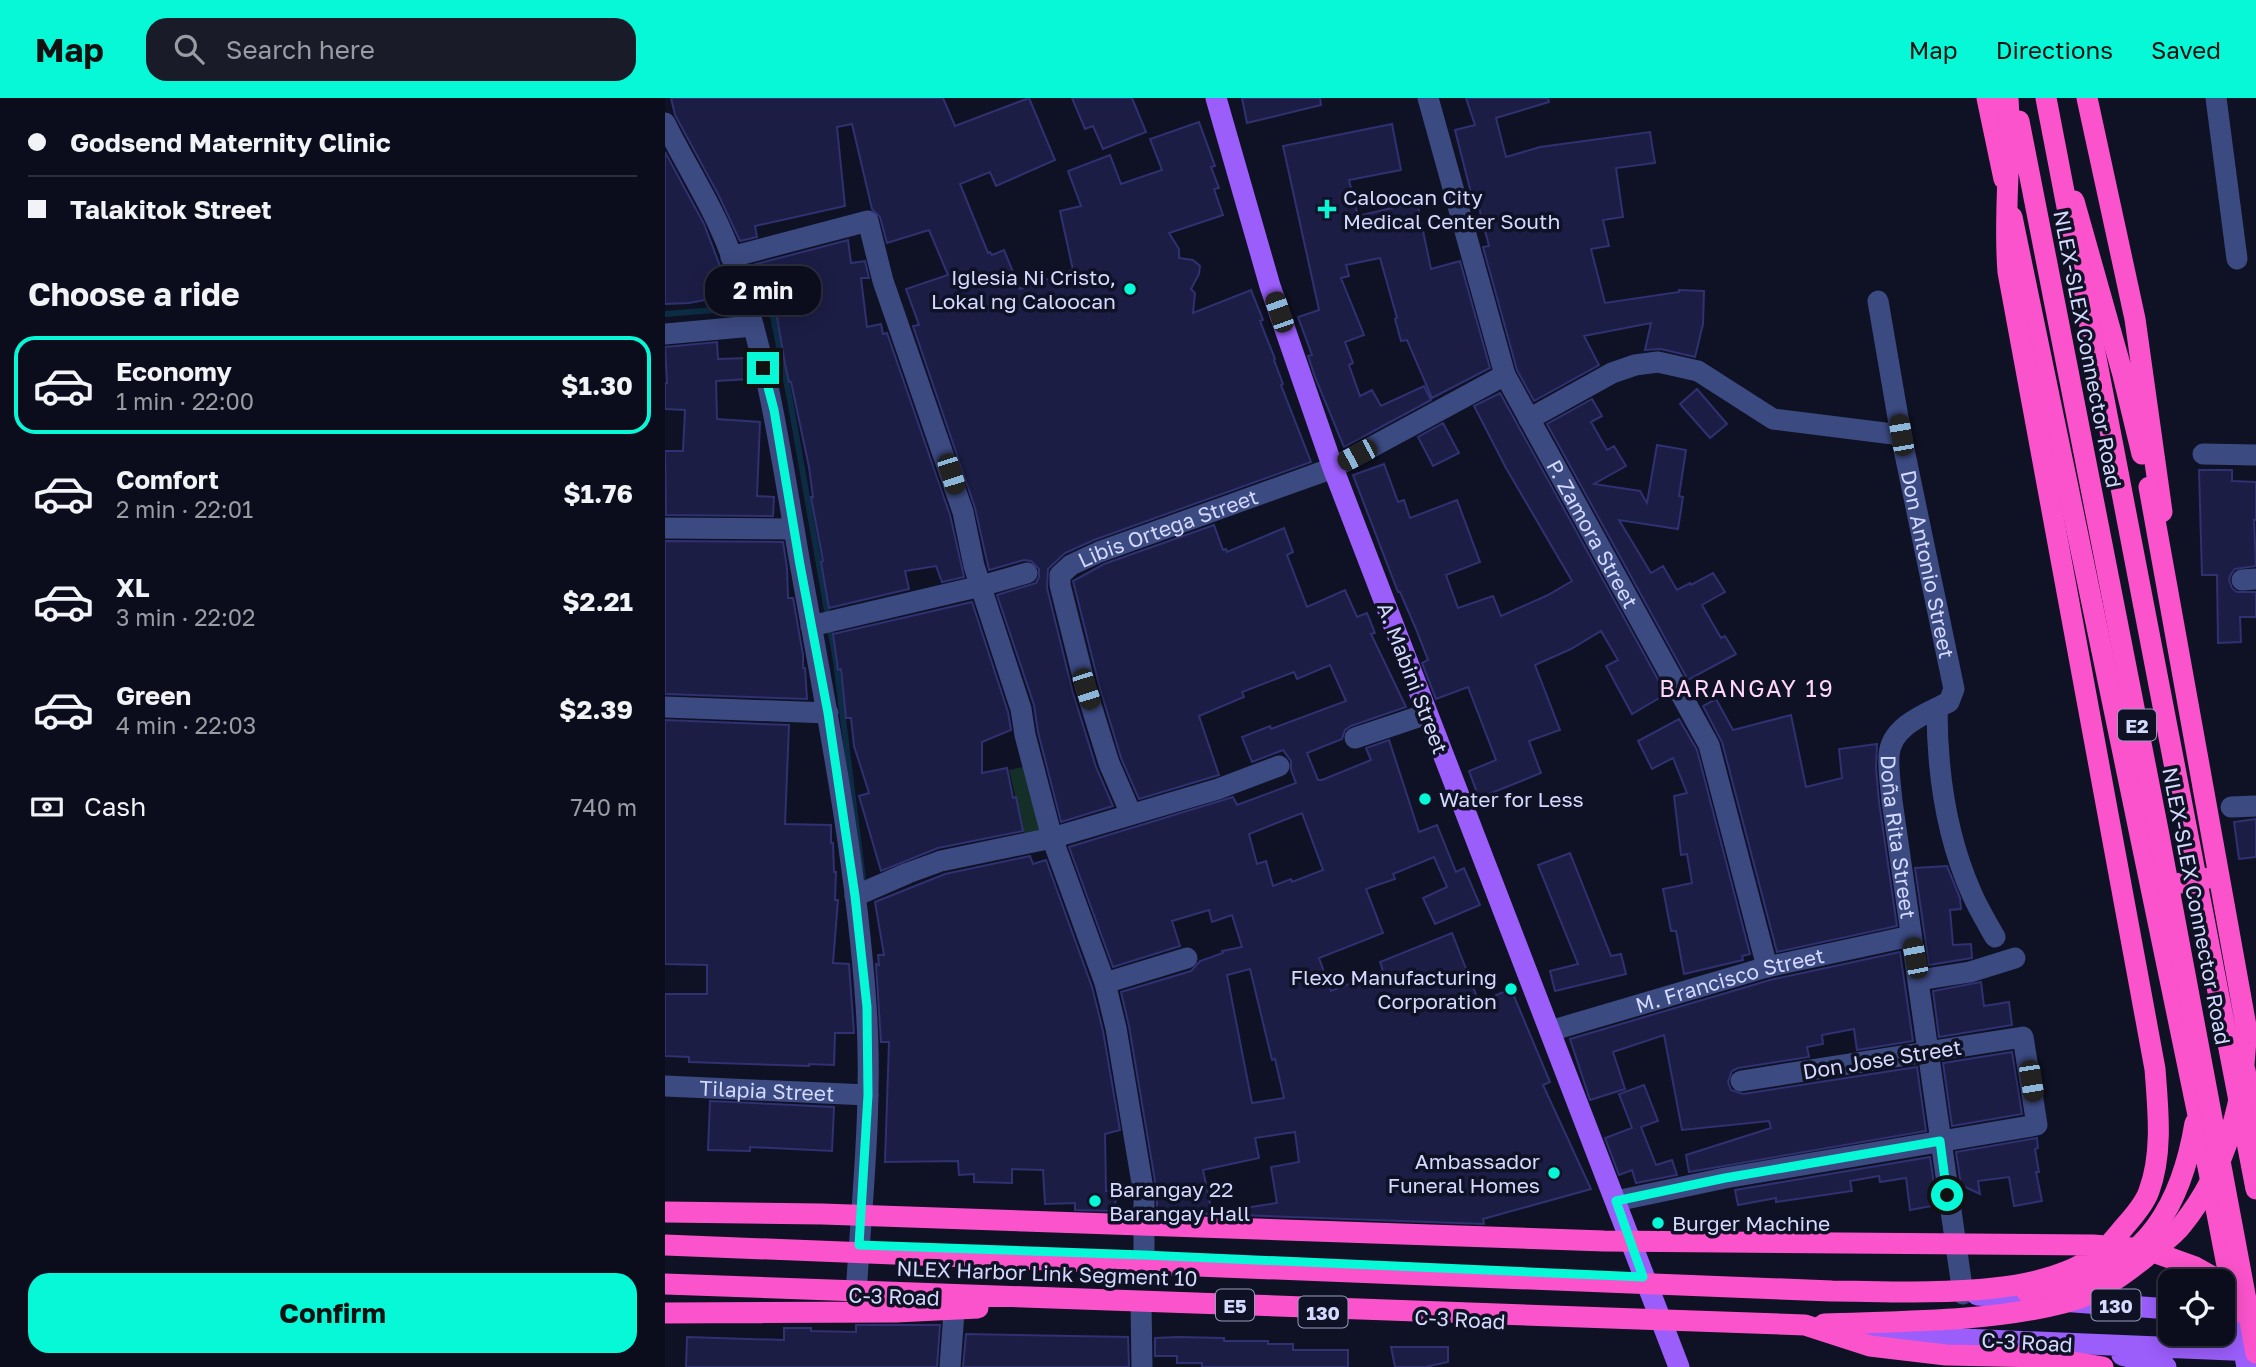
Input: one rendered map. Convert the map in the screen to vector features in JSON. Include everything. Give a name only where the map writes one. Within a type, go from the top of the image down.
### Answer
[{"type":"highway","points":[[1987,98],[2197,1110],[2243,1311]]},
{"type":"highway","name":"NLEX Harbor Link Segment 10","points":[[665,1245],[1735,1285],[1832,1291],[1955,1292],[2022,1284],[2051,1276],[2083,1263],[2103,1250],[2130,1220],[2149,1193],[2157,1158],[2159,1113],[2155,1069],[2008,272],[2005,239],[2010,134],[2008,98]]},
{"type":"highway","name":"NLEX-SLEX Connector Road","points":[[2014,98],[2158,830],[2251,1355]]},
{"type":"highway","points":[[1805,1325],[1947,1318],[2029,1310],[2064,1303],[2099,1291],[2123,1275],[2181,1227],[2210,1184],[2239,1105],[2246,1060],[2246,1026],[2149,487],[2126,386],[2047,98]]},
{"type":"highway","name":"NLEX-SLEX Connector Road","points":[[2047,98],[2256,1189]]},
{"type":"highway","points":[[2087,98],[2137,332],[2209,878],[2256,1133]]},
{"type":"highway","points":[[2151,888],[2209,878]]},
{"type":"highway","points":[[1963,1294],[2035,1291],[2083,1280],[2121,1261],[2155,1230],[2170,1206],[2180,1185],[2197,1110]]},
{"type":"highway","points":[[665,1212],[822,1214],[1604,1241],[2082,1244],[2145,1250],[2198,1269]]},
{"type":"highway","name":"NLEX Harbor Link Segment 10","points":[[665,1285],[1805,1325]]},
{"type":"highway","points":[[2235,1290],[2249,1298],[2243,1311]]},
{"type":"highway","points":[[665,1313],[896,1312],[1131,1302]]},
{"type":"highway","points":[[1805,1325],[1870,1346],[1946,1354],[2043,1357],[2102,1367]]},
{"type":"main road","name":"A. Mabini Street","points":[[1216,98],[1271,286],[1333,468],[1679,1367]]},
{"type":"main road","name":"C-3 Road","points":[[665,1238],[1643,1277],[1963,1294],[2158,1308]]},
{"type":"main road","name":"C-3 Road","points":[[665,1285],[955,1298],[1131,1302],[1664,1328],[2068,1344],[2251,1355]]},
{"type":"main road","points":[[2243,1311],[2251,1355]]},
{"type":"main road","points":[[2068,1344],[2166,1367]]},
{"type":"street","name":"P. Zamora Street","points":[[1428,98],[1505,376],[1709,745],[1767,967]]},
{"type":"street","points":[[2215,98],[2237,259]]},
{"type":"street","points":[[665,122],[715,215],[753,326],[774,410],[794,529],[823,623],[828,713],[855,896],[867,1007],[868,1095],[856,1294]]},
{"type":"street","points":[[731,257],[868,221],[883,281],[963,512],[974,566],[1021,709],[1025,735],[1052,838],[1105,983],[1116,1028],[1144,1195],[1144,1255]]},
{"type":"street","name":"Don Antonio Street","points":[[1878,301],[1901,435],[1954,689],[1943,705],[1938,755],[1942,790],[1955,846],[1972,894],[1994,937]]},
{"type":"street","points":[[665,334],[753,326]]},
{"type":"street","points":[[1529,419],[1612,373],[1635,365],[1658,362],[1698,371],[1773,419],[1901,435]]},
{"type":"street","name":"Libis Ortega Street","points":[[1131,814],[1109,763],[1086,689],[1060,585],[1060,575],[1071,565],[1099,552],[1333,468],[1505,376]]},
{"type":"street","points":[[2203,454],[2256,455]]},
{"type":"street","points":[[665,528],[794,529]]},
{"type":"street","points":[[823,623],[981,586],[1027,572]]},
{"type":"street","name":"Doña Rita Street","points":[[1943,705],[1922,715],[1899,733],[1889,753],[1892,802],[1963,1294]]},
{"type":"street","points":[[665,707],[828,713]]},
{"type":"street","points":[[1355,738],[1427,714]]},
{"type":"street","points":[[855,896],[941,862],[1052,838],[1218,789],[1279,766]]},
{"type":"street","points":[[2231,807],[2256,806]]},
{"type":"street","name":"M. Francisco Street","points":[[1550,1031],[1767,967],[1911,936]]},
{"type":"street","points":[[1105,983],[1187,958]]},
{"type":"street","points":[[1919,980],[1970,972],[2015,958]]},
{"type":"street","name":"Don Jose Street","points":[[1741,1082],[2024,1037],[2038,1125],[1940,1141]]},
{"type":"street","name":"Tilapia Street","points":[[665,1086],[868,1095]]},
{"type":"street","points":[[1616,1201],[1725,1178],[1940,1141]]},
{"type":"street","points":[[950,1367],[955,1298]]},
{"type":"street","points":[[1131,1302],[1142,1367]]},
{"type":"green space","points":[[1040,763],[1056,831],[1025,838],[1009,770]]},
{"type":"building","points":[[671,98],[943,98],[955,126],[1029,98],[1055,160],[996,186],[990,172],[960,184],[988,253],[992,255],[1004,250],[1020,289],[1073,270],[1060,211],[1081,206],[1068,171],[1110,155],[1121,184],[1162,170],[1150,139],[1199,122],[1215,166],[1211,167],[1219,188],[1214,189],[1223,215],[1169,233],[1179,249],[1179,258],[1193,260],[1200,266],[1191,289],[1195,293],[1193,313],[1251,290],[1263,320],[1260,321],[1275,359],[1283,384],[1281,385],[1311,462],[1094,540],[1065,553],[1048,569],[1047,588],[1073,693],[1096,767],[1113,806],[1061,822],[1038,732],[1034,705],[997,595],[1036,583],[1039,569],[1031,561],[1024,560],[989,570],[975,508],[913,326],[919,325],[906,289],[948,275],[929,230],[887,243],[880,217],[872,209],[852,124],[837,127],[845,206],[755,226],[757,237],[740,241],[675,115]]},
{"type":"building","points":[[1072,98],[1132,98],[1146,132],[1103,149],[1093,126],[1085,129]]},
{"type":"building","points":[[1242,98],[1320,98],[1321,105],[1247,123]]},
{"type":"building","points":[[1466,98],[1548,98],[1549,102],[1496,118],[1506,157],[1540,147],[1650,132],[1655,163],[1616,168],[1623,217],[1603,220],[1609,246],[1591,249],[1605,303],[1679,290],[1704,291],[1703,324],[1695,357],[1661,349],[1645,350],[1651,323],[1584,336],[1599,365],[1534,401],[1517,370],[1483,247],[1489,246],[1477,200],[1473,201],[1455,130],[1475,125]]},
{"type":"building","points":[[1392,124],[1401,170],[1349,180],[1358,216],[1417,202],[1431,269],[1460,261],[1490,368],[1432,398],[1407,340],[1401,341],[1380,258],[1346,265],[1349,276],[1341,278],[1364,335],[1345,342],[1353,363],[1349,365],[1360,396],[1372,390],[1381,406],[1424,386],[1431,400],[1344,447],[1315,377],[1308,356],[1312,355],[1298,317],[1319,310],[1283,146]]},
{"type":"building","points":[[665,152],[704,224],[731,295],[689,303],[665,304]]},
{"type":"building","points":[[848,240],[851,263],[865,261],[869,278],[861,278],[867,327],[881,324],[883,334],[887,333],[950,515],[964,577],[942,582],[936,566],[905,571],[909,589],[829,608],[811,497],[809,467],[785,364],[774,300],[767,301],[767,295],[758,296],[749,266]]},
{"type":"building","points":[[717,342],[718,359],[748,358],[750,379],[716,381],[717,419],[760,422],[757,496],[774,497],[773,516],[666,515],[665,451],[683,451],[685,410],[665,409],[665,347]]},
{"type":"building","points":[[1697,389],[1727,424],[1710,438],[1680,404]]},
{"type":"building","points":[[1500,393],[1666,694],[1632,714],[1606,666],[1618,660],[1601,631],[1571,649],[1535,665],[1560,730],[1529,741],[1541,773],[1479,798],[1469,771],[1496,760],[1468,687],[1436,699],[1422,663],[1428,660],[1398,592],[1353,475],[1384,464],[1398,502],[1404,500],[1410,518],[1457,500],[1480,562],[1446,575],[1458,608],[1493,596],[1501,616],[1548,595],[1572,581],[1506,468],[1474,406]]},
{"type":"building","points":[[1592,399],[1602,416],[1591,422],[1607,450],[1614,446],[1626,466],[1594,484],[1640,491],[1647,503],[1657,445],[1686,450],[1679,496],[1683,497],[1678,529],[1619,520],[1651,573],[1663,566],[1677,590],[1713,573],[1725,592],[1702,605],[1721,638],[1725,636],[1736,654],[1688,680],[1547,424]]},
{"type":"building","points":[[1443,423],[1459,453],[1433,466],[1418,437]]},
{"type":"building","points":[[2199,470],[2232,470],[2232,481],[2256,482],[2256,566],[2235,569],[2229,580],[2237,592],[2256,592],[2256,617],[2240,617],[2241,642],[2218,643],[2217,575],[2202,575]]},
{"type":"building","points":[[1214,525],[1223,550],[1226,549],[1227,552],[1284,528],[1293,552],[1287,555],[1307,607],[1345,590],[1357,617],[1367,613],[1375,633],[1371,634],[1406,707],[1351,726],[1345,730],[1342,739],[1307,753],[1318,780],[1322,780],[1371,760],[1366,748],[1389,740],[1419,832],[1437,825],[1456,872],[1464,868],[1480,905],[1435,924],[1423,898],[1447,887],[1434,857],[1393,874],[1395,879],[1366,889],[1383,933],[1319,958],[1331,991],[1383,971],[1380,962],[1452,933],[1479,1002],[1511,989],[1550,1082],[1543,1085],[1591,1189],[1483,1219],[1484,1224],[1157,1212],[1157,1193],[1121,992],[1191,971],[1200,961],[1223,953],[1222,951],[1242,947],[1232,915],[1212,922],[1209,910],[1172,921],[1180,946],[1113,967],[1069,847],[1233,797],[1237,805],[1296,783],[1291,761],[1283,750],[1252,762],[1242,737],[1346,701],[1330,665],[1297,679],[1294,672],[1242,692],[1244,697],[1199,716],[1219,775],[1139,799],[1121,758],[1099,685],[1073,581],[1104,564]],"holes":[[[1302,813],[1323,870],[1273,886],[1266,861],[1257,864],[1249,834]],[[1250,969],[1284,1098],[1252,1103],[1227,975]],[[1295,1132],[1299,1162],[1271,1167],[1277,1203],[1212,1213],[1203,1170],[1259,1158],[1255,1138]]]},
{"type":"building","points":[[665,541],[783,542],[788,598],[793,598],[805,668],[807,699],[665,694]]},
{"type":"building","points":[[972,602],[1008,712],[1011,730],[982,742],[982,773],[1007,768],[1023,831],[938,848],[881,871],[859,796],[869,793],[854,746],[851,718],[846,718],[841,669],[838,670],[833,634]]},
{"type":"building","points":[[1716,699],[1733,730],[1791,715],[1806,787],[1842,778],[1839,749],[1877,744],[1879,802],[1897,926],[1777,952],[1722,742],[1703,706]]},
{"type":"building","points":[[1679,719],[1697,750],[1750,954],[1742,956],[1743,960],[1684,974],[1676,931],[1671,931],[1663,889],[1692,883],[1687,854],[1681,855],[1674,796],[1687,793],[1673,758],[1652,769],[1638,741]]},
{"type":"building","points":[[665,720],[789,725],[785,824],[831,825],[836,872],[835,900],[838,900],[833,963],[849,964],[854,1033],[835,1033],[834,1065],[689,1062],[689,1057],[665,1056],[665,994],[707,994],[707,965],[665,964]]},
{"type":"building","points":[[2256,819],[2256,857],[2239,859],[2234,822]]},
{"type":"building","points":[[1570,853],[1611,956],[1621,954],[1626,974],[1555,991],[1550,971],[1578,964],[1538,865]]},
{"type":"building","points":[[1030,856],[1033,864],[1046,860],[1092,987],[1103,1031],[1120,1130],[1105,1134],[1106,1191],[1116,1191],[1115,1211],[1075,1210],[1075,1203],[1045,1204],[1043,1170],[1012,1169],[1012,1183],[974,1182],[974,1174],[959,1175],[958,1161],[885,1162],[889,1042],[881,1042],[876,964],[879,965],[878,955],[884,955],[875,902],[945,874]]},
{"type":"building","points":[[1947,866],[1960,898],[1961,909],[1950,910],[1953,945],[1971,944],[1972,958],[1929,965],[1915,868]]},
{"type":"building","points":[[1900,952],[1913,1041],[1857,1050],[1854,1029],[1822,1035],[1823,1044],[1807,1047],[1809,1057],[1738,1068],[1732,1071],[1728,1082],[1731,1090],[1743,1094],[1917,1067],[1926,1131],[1689,1172],[1686,1155],[1771,1128],[1769,1121],[1682,1130],[1664,1035],[1613,1052],[1625,1089],[1590,1100],[1570,1039],[1770,980]]},
{"type":"building","points":[[1981,982],[1984,1006],[2009,1002],[2012,1025],[1939,1037],[1933,991]]},
{"type":"building","points":[[2012,1052],[2022,1114],[1952,1126],[1943,1063]]},
{"type":"building","points":[[1644,1085],[1658,1121],[1641,1127],[1656,1165],[1672,1160],[1677,1175],[1636,1183],[1632,1170],[1619,1175],[1605,1138],[1632,1128],[1619,1094]]},
{"type":"building","points":[[710,1101],[834,1107],[832,1151],[750,1147],[750,1151],[708,1150]]},
{"type":"building","points":[[2037,1138],[2038,1148],[2035,1149],[2039,1172],[2036,1172],[2042,1201],[2014,1206],[2009,1177],[1978,1181],[1980,1194],[1961,1185],[1956,1152]]},
{"type":"building","points":[[1930,1157],[1937,1205],[1910,1210],[1906,1178],[1880,1182],[1879,1176],[1850,1181],[1852,1191],[1776,1202],[1776,1198],[1738,1205],[1735,1190]]},
{"type":"building","points":[[856,1325],[940,1325],[937,1367],[686,1367],[687,1337],[784,1340],[784,1328],[856,1332]]},
{"type":"building","points":[[966,1334],[1128,1337],[1129,1367],[963,1367]]},
{"type":"building","points":[[1155,1338],[1268,1341],[1268,1344],[1293,1344],[1293,1350],[1348,1350],[1348,1367],[1202,1367],[1202,1363],[1177,1363],[1177,1356],[1155,1356]]},
{"type":"building","points":[[1391,1347],[1448,1347],[1448,1362],[1425,1367],[1395,1367]]},
{"type":"waterway","points":[[755,307],[771,307],[790,400],[836,662],[863,879]]},
{"type":"waterway","points":[[665,314],[741,308]]},
{"type":"place","name":"Caloocan City Medical Center South","points":[[1327,209]]},
{"type":"place","name":"Iglesia Ni Cristo, Lokal ng Caloocan","points":[[1130,289]]},
{"type":"place","name":"Water for Less","points":[[1425,799]]},
{"type":"place","name":"Flexo Manufacturing Corporation","points":[[1511,989]]},
{"type":"place","name":"Ambassador Funeral Homes","points":[[1554,1173]]},
{"type":"place","name":"Barangay 22 Barangay Hall","points":[[1095,1201]]},
{"type":"place","name":"Burger Machine","points":[[1658,1223]]},
{"type":"district","name":"BARANGAY 19","points":[[1747,688]]},
{"type":"route","points":[[763,368],[774,410],[828,713],[855,896],[867,1007],[868,1095],[859,1245],[1643,1277],[1616,1201],[1725,1178],[1940,1141],[1947,1195]]}]
